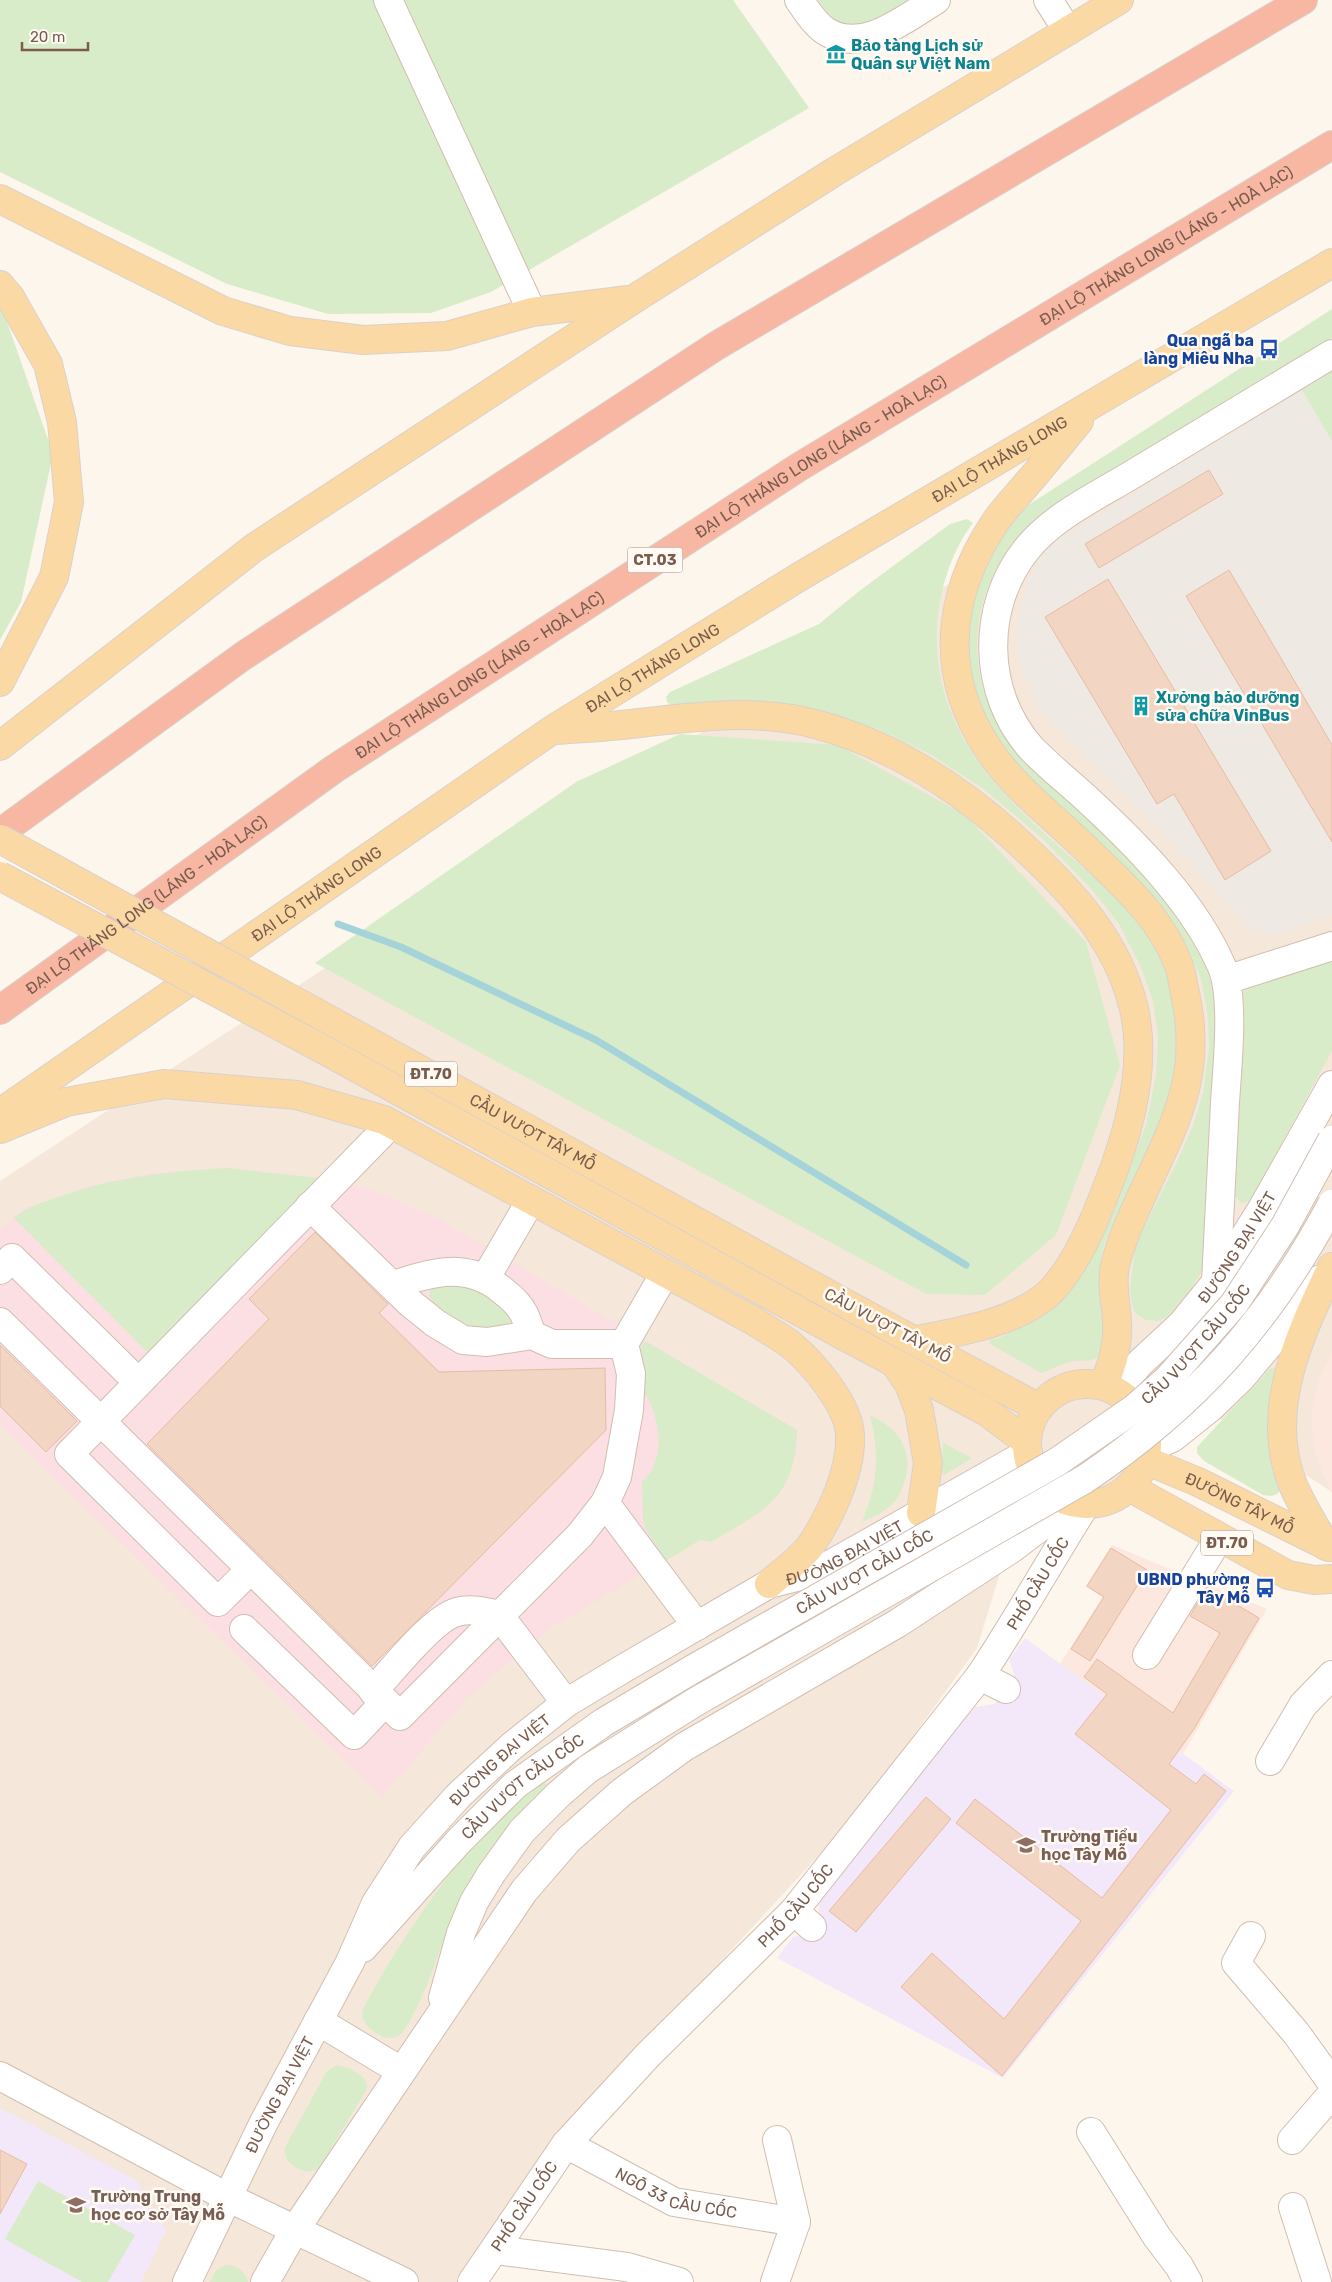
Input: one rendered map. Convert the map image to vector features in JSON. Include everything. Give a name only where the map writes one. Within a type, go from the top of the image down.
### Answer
[{"type":"highway","points":[[0,833],[243,656],[716,346],[1303,0]]},
{"type":"highway","name":"ĐẠI LỘ THĂNG LONG (LÁNG - HOÀ LẠC)","points":[[0,1010],[334,769],[691,537],[807,462],[1332,145]]},
{"type":"main road","points":[[0,746],[255,547],[634,299],[834,172],[1119,0]]},
{"type":"main road","points":[[0,199],[223,311],[290,331],[363,340],[447,336],[532,312],[634,299]]},
{"type":"main road","name":"ĐẠI LỘ THĂNG LONG","points":[[0,1113],[552,730],[799,577],[1091,407],[1332,263]]},
{"type":"main road","points":[[0,286],[10,297],[48,364],[62,422],[69,502],[54,577],[0,682]]},
{"type":"main road","points":[[1091,407],[995,522],[977,554],[965,584],[957,612],[954,640],[956,678],[966,711],[988,749],[1016,782],[1142,902],[1163,933],[1179,966],[1189,1009],[1192,1049],[1186,1093],[1167,1142],[1125,1230],[1114,1270],[1117,1323],[1110,1388]]},
{"type":"main road","points":[[552,730],[676,718],[736,716],[773,717],[813,724],[856,737],[905,758],[971,801],[1000,824],[1052,873],[1075,897],[1098,926],[1124,977],[1135,1012],[1138,1050],[1135,1085],[1127,1126],[1115,1168],[1098,1212],[1064,1275],[1046,1295],[1021,1311],[992,1322],[968,1330],[917,1340]]},
{"type":"main road","name":"CẦU VƯỢT TÂY MỖ","points":[[0,839],[1039,1408]]},
{"type":"main road","name":"CẦU VƯỢT TÂY MỖ","points":[[0,876],[328,1052],[987,1412],[1027,1447]]},
{"type":"main road","points":[[0,1129],[66,1102],[164,1084],[297,1095],[384,1120],[754,1321],[790,1345],[833,1392],[844,1413],[850,1434],[848,1458],[831,1508],[810,1546],[769,1584]]},
{"type":"main road","points":[[1329,1547],[1293,1486],[1284,1453],[1280,1417],[1285,1387],[1309,1316],[1332,1267]]},
{"type":"main road","points":[[894,1362],[909,1384],[920,1410],[928,1463],[921,1513]]},
{"type":"main road","points":[[1085,1383],[1110,1388],[1132,1403],[1143,1421],[1147,1434],[1146,1454],[1139,1474],[1129,1487],[1116,1496],[1102,1502],[1080,1503],[1056,1496],[1043,1484],[1033,1470],[1027,1447],[1030,1424],[1039,1408],[1052,1395],[1068,1387],[1085,1383]]},
{"type":"main road","name":"ĐƯỜNG TÂY MỖ","points":[[1146,1454],[1329,1547]]},
{"type":"main road","name":"ĐT.70","points":[[1129,1487],[1218,1538],[1288,1575],[1314,1580],[1332,1579]]},
{"type":"street","points":[[388,0],[532,312]]},
{"type":"street","points":[[799,0],[815,22],[827,32],[844,38],[859,39],[878,34],[936,0]]},
{"type":"street","points":[[1048,0],[1068,30]]},
{"type":"street","points":[[1216,1282],[1229,1026],[1226,980],[1222,967],[1197,918],[1169,883],[1092,804],[1031,747],[1018,729],[1006,708],[994,666],[997,607],[1004,587],[1015,567],[1026,550],[1042,533],[1124,480],[1332,354]]},
{"type":"street","points":[[1226,980],[1332,946]]},
{"type":"street","name":"ĐƯỜNG ĐẠI VIỆT","points":[[1110,1388],[1182,1324],[1216,1282],[1262,1209],[1332,1085]]},
{"type":"street","points":[[250,1570],[218,1602],[69,1454],[391,1124]]},
{"type":"street","name":"CẦU VƯỢT CẦU CỐC","points":[[350,1962],[400,1909],[459,1841],[515,1785],[604,1722],[693,1669],[1057,1462],[1135,1408],[1168,1379],[1234,1304],[1285,1226],[1332,1140]]},
{"type":"street","points":[[485,1279],[531,1200]]},
{"type":"street","name":"CẦU VƯỢT CẦU CỐC","points":[[437,2019],[460,1933],[474,1902],[491,1874],[522,1832],[558,1795],[588,1768],[697,1701],[1085,1479],[1135,1444],[1215,1373],[1240,1344],[1295,1268],[1332,1204]]},
{"type":"street","points":[[310,1206],[394,1285],[409,1302],[435,1323],[463,1340],[487,1342],[532,1335],[552,1344],[624,1344]]},
{"type":"street","points":[[0,1270],[12,1258],[138,1382]]},
{"type":"street","points":[[1146,1454],[1172,1438],[1211,1407],[1241,1378],[1297,1310],[1332,1261]]},
{"type":"street","points":[[394,1285],[420,1276],[445,1272],[475,1273],[494,1283],[512,1298],[524,1313],[532,1335]]},
{"type":"street","points":[[0,1322],[400,1716],[580,1535],[605,1503],[617,1477],[629,1410],[631,1374],[624,1344],[665,1273]]},
{"type":"street","name":"ĐƯỜNG ĐẠI VIỆT","points":[[187,2282],[226,2197],[263,2124],[350,1962],[376,1903],[412,1847],[459,1795],[512,1746],[566,1703],[769,1584],[816,1572],[921,1513],[1027,1447]]},
{"type":"street","points":[[605,1503],[697,1626]]},
{"type":"street","points":[[265,2282],[294,2231],[524,1891],[568,1840],[622,1792],[684,1748],[906,1618],[1080,1503]]},
{"type":"street","name":"PHỐ CẦU CỐC","points":[[472,2282],[566,2144],[648,2055],[803,1919],[980,1676],[1004,1640],[1080,1503]]},
{"type":"street","points":[[1147,1655],[1218,1538]]},
{"type":"street","points":[[244,1629],[354,1736],[379,1696],[438,1622],[457,1612],[478,1610],[499,1615],[566,1703]]},
{"type":"street","points":[[1270,1761],[1303,1705],[1332,1675]]},
{"type":"street","points":[[980,1676],[1006,1689]]},
{"type":"street","points":[[1251,1936],[1236,1963],[1296,2033],[1332,2083]]},
{"type":"street","points":[[318,2021],[401,2072]]},
{"type":"street","points":[[0,2076],[226,2197],[404,2282]]},
{"type":"street","points":[[1292,2140],[1332,2094]]},
{"type":"street","points":[[1092,2132],[1157,2237],[1179,2266],[1188,2282]]},
{"type":"street","points":[[775,2282],[796,2222],[777,2140]]},
{"type":"street","name":"NGÕ 33 CẦU CỐC","points":[[566,2144],[674,2202],[796,2222]]},
{"type":"street","points":[[1293,2207],[1317,2282]]},
{"type":"street","points":[[495,2250],[627,2267],[679,2282]]},
{"type":"shaded area","points":[[1332,354],[1332,1492],[1217,1417],[1000,1573],[977,1648],[914,1735],[879,1790],[641,2048],[463,2282],[0,2282],[0,1181],[499,854]]},
{"type":"shaded area","points":[[1302,390],[1332,441],[1332,915],[1274,935],[1249,928],[1174,845],[1040,711],[1024,677],[1018,650],[1017,624],[1022,601],[1031,575],[1043,555],[1061,538]]},
{"type":"shaded area","points":[[226,1168],[336,1180],[371,1190],[436,1217],[797,1430],[796,1453],[786,1484],[766,1509],[711,1542],[700,1540],[554,1626],[469,1696],[382,1797],[0,1425],[0,1229],[26,1208],[93,1185],[153,1173]]},
{"type":"shaded area","points":[[1332,1353],[1332,1492],[1314,1449],[1312,1408],[1319,1379]]},
{"type":"shaded area","points":[[1112,1545],[1267,1609],[1183,1754],[1060,1664],[1102,1597],[1085,1587]]},
{"type":"shaded area","name":"Trường Tiểu học Tây Mỗ","points":[[1025,1638],[1234,1791],[1003,2078],[777,1958],[793,1937],[807,1934],[819,1916],[818,1900],[974,1707],[995,1704],[1015,1677],[1009,1660]]},
{"type":"shaded area","name":"Trường Trung học cơ sở Tây Mỗ","points":[[0,2108],[137,2181],[166,2230],[141,2282],[0,2282]]},
{"type":"green space","points":[[0,0],[733,0],[809,108],[491,292],[431,313],[328,314],[227,284],[0,172]]},
{"type":"green space","points":[[818,0],[909,0],[872,22],[861,26],[850,26],[839,23]]},
{"type":"green space","points":[[0,309],[4,313],[53,454],[21,602],[0,640]]},
{"type":"green space","points":[[1332,309],[1332,338],[1046,512],[1023,532],[1005,555],[991,580],[982,607],[977,634],[978,663],[984,691],[995,720],[1002,732],[1027,763],[1152,879],[1197,942],[1210,977],[1218,1012],[1207,1255],[1202,1271],[1191,1289],[1168,1316],[1159,1321],[1146,1320],[1135,1313],[1132,1305],[1130,1289],[1135,1250],[1143,1229],[1177,1162],[1194,1123],[1203,1092],[1209,1048],[1208,1018],[1202,982],[1188,948],[1174,924],[1154,898],[1021,772],[986,729],[964,659],[971,589],[1016,513]]},
{"type":"green space","points":[[1332,372],[1332,441],[1302,390]]},
{"type":"green space","points":[[967,519],[973,523],[952,559],[943,586],[937,627],[938,664],[946,698],[958,728],[975,757],[1019,809],[1109,891],[1143,928],[1165,970],[1174,1000],[1179,1032],[1178,1072],[1172,1097],[1163,1122],[1116,1217],[1103,1249],[1100,1290],[1106,1339],[1105,1348],[1096,1359],[1069,1362],[1041,1373],[990,1344],[990,1340],[1001,1337],[1026,1324],[1100,1231],[1125,1180],[1146,1125],[1156,1075],[1158,1037],[1153,1001],[1140,965],[1119,924],[1094,892],[1043,839],[985,790],[930,754],[875,728],[817,713],[672,706],[667,702],[666,697],[670,692],[819,624],[858,592],[950,524]]},
{"type":"green space","points":[[680,734],[838,745],[965,815],[1086,942],[1120,1065],[1056,1235],[985,1295],[926,1294],[315,963],[576,782]]},
{"type":"green space","points":[[1332,957],[1332,1051],[1250,1201],[1241,1203],[1235,1196],[1235,1190],[1240,1108],[1241,999],[1243,992],[1249,985]]},
{"type":"green space","points":[[226,1168],[326,1179],[152,1357],[14,1218],[42,1202],[82,1189],[123,1179],[163,1173]]},
{"type":"green space","points":[[448,1280],[500,1298],[512,1320],[504,1327],[493,1329],[468,1325],[455,1319],[444,1312],[429,1296],[431,1286]]},
{"type":"green space","points":[[645,1341],[797,1430],[795,1454],[790,1473],[783,1488],[773,1500],[747,1521],[711,1542],[700,1540],[666,1561],[645,1528],[643,1518],[642,1482],[654,1465],[659,1445],[657,1425],[650,1403],[642,1388],[636,1353]]},
{"type":"green space","points":[[1274,1368],[1276,1376],[1269,1401],[1268,1415],[1271,1445],[1281,1485],[1278,1494],[1270,1496],[1263,1495],[1204,1461],[1197,1453],[1197,1447],[1270,1369]]},
{"type":"green space","points":[[870,1415],[888,1426],[901,1441],[905,1449],[907,1469],[905,1480],[894,1502],[882,1512],[862,1522],[871,1495],[876,1469],[875,1444]]},
{"type":"green space","points":[[943,1443],[972,1458],[944,1475],[942,1472]]},
{"type":"green space","points":[[544,1782],[547,1785],[500,1837],[470,1880],[456,1909],[424,1992],[406,2028],[401,2034],[390,2038],[372,2031],[364,2021],[362,2016],[363,2009],[405,1937],[438,1890],[474,1846],[504,1814]]},
{"type":"green space","points":[[337,2065],[352,2070],[361,2076],[367,2084],[367,2089],[319,2168],[310,2171],[302,2170],[287,2160],[284,2149],[327,2071]]},
{"type":"green space","points":[[38,2181],[135,2235],[108,2282],[82,2282],[5,2239]]},
{"type":"green space","points":[[226,2265],[240,2269],[248,2282],[210,2282],[216,2270]]},
{"type":"building","points":[[1209,470],[1223,494],[1099,568],[1085,544]]},
{"type":"building","points":[[1229,570],[1332,745],[1332,842],[1186,596]]},
{"type":"building","name":"Xưởng bảo dưỡng sửa chữa VinBus","points":[[1108,579],[1271,851],[1225,880],[1174,794],[1157,804],[1045,617]]},
{"type":"building","points":[[315,1232],[388,1304],[379,1313],[439,1372],[605,1368],[606,1430],[372,1666],[147,1444],[269,1319],[249,1299]]},
{"type":"building","points":[[0,1345],[77,1421],[46,1452],[0,1406]]},
{"type":"building","points":[[1111,1548],[1147,1570],[1090,1661],[1071,1649],[1104,1597],[1087,1586]]},
{"type":"building","points":[[1207,1587],[1259,1618],[1194,1729],[1169,1764],[1196,1784],[1204,1774],[1226,1791],[1002,2076],[901,1987],[932,1953],[1004,2019],[1081,1921],[956,1823],[975,1799],[1102,1898],[1171,1810],[1075,1734],[1107,1694],[1084,1677],[1097,1659],[1173,1713],[1220,1633],[1190,1616]]},
{"type":"building","points":[[926,1797],[951,1819],[856,1932],[829,1911]]},
{"type":"building","points":[[0,2150],[27,2164],[0,2214]]},
{"type":"waterway","points":[[338,924],[401,947],[596,1040],[966,1265]]},
{"type":"place","name":"Bảo tàng Lịch sử Quân sự Việt Nam","points":[[836,54]]},
{"type":"place","name":"Qua ngã ba làng Miêu Nha","points":[[1269,349]]},
{"type":"place","name":"Xưởng bảo dưỡng sửa chữa VinBus","points":[[1141,706]]},
{"type":"place","name":"UBND phường Tây Mỗ","points":[[1265,1588]]},
{"type":"place","name":"Trường Tiểu học Tây Mỗ","points":[[1026,1845]]},
{"type":"place","name":"Trường Trung học cơ sở Tây Mỗ","points":[[76,2205]]}]
